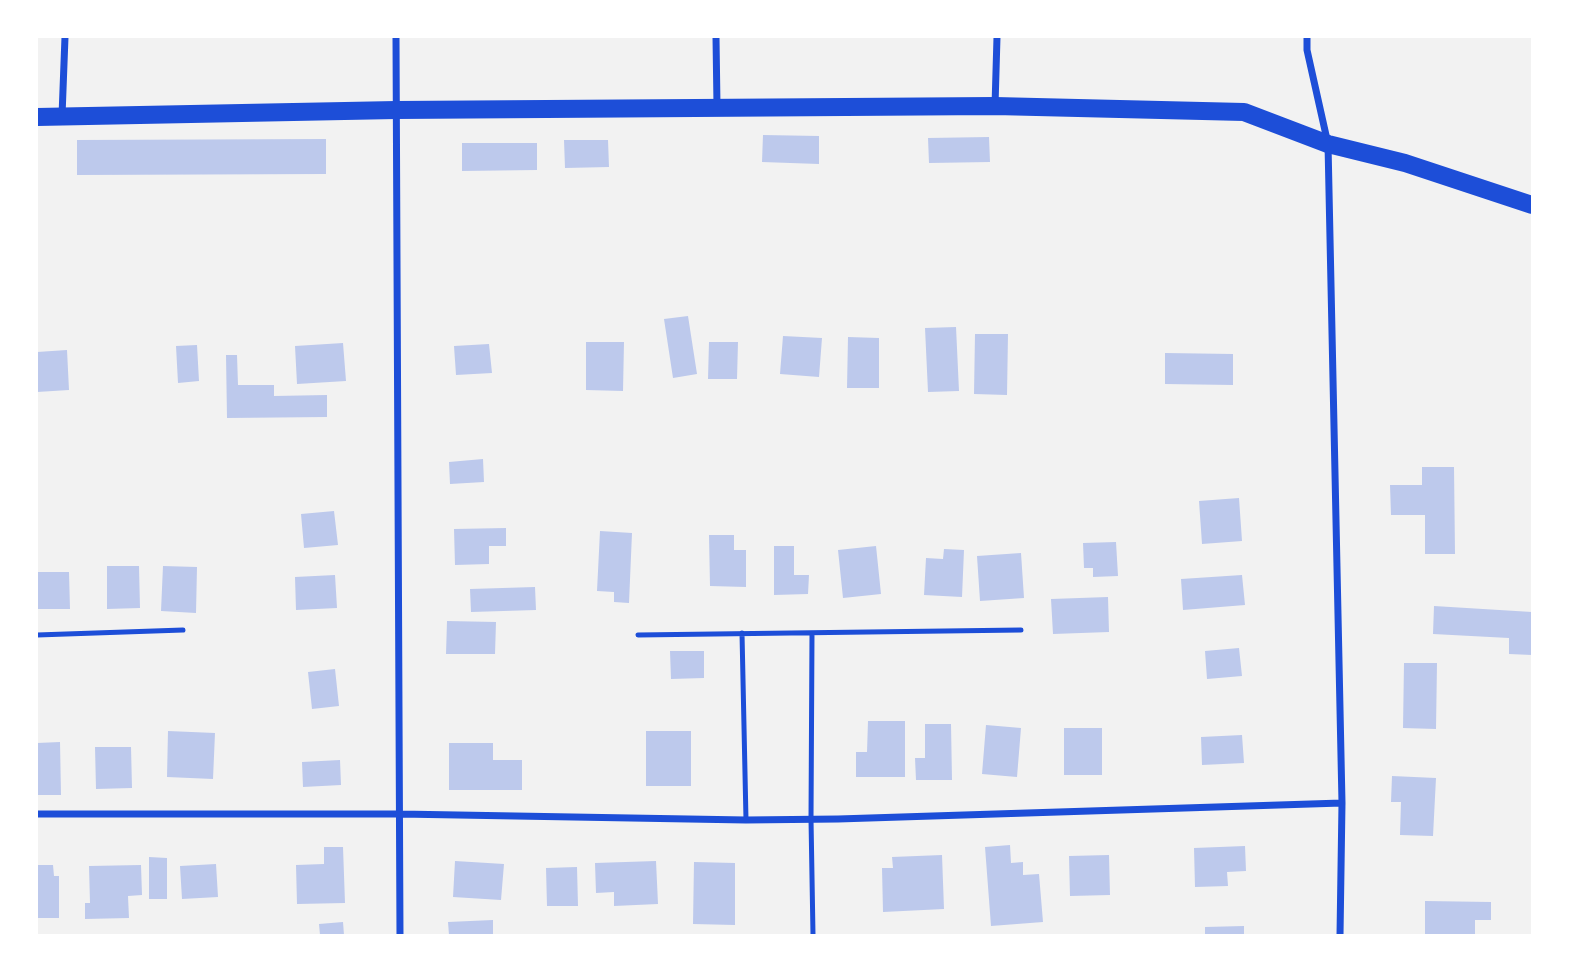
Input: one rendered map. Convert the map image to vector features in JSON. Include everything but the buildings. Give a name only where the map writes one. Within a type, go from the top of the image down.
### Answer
[{"type":"main road","points":[[37,117],[396,110],[995,106],[1244,112],[1328,144],[1405,163],[1532,205]]},
{"type":"street","points":[[62,116],[65,37]]},
{"type":"street","points":[[396,37],[400,935]]},
{"type":"street","points":[[716,37],[717,108]]},
{"type":"street","points":[[995,106],[997,37]]},
{"type":"street","points":[[1307,37],[1307,50],[1328,144],[1342,803],[1340,935]]},
{"type":"street","points":[[37,814],[400,814],[746,820],[1342,803]]},
{"type":"lane","points":[[37,635],[183,630]]},
{"type":"lane","points":[[638,635],[1020,630]]},
{"type":"lane","points":[[742,633],[746,820]]},
{"type":"lane","points":[[811,633],[813,935]]}]
